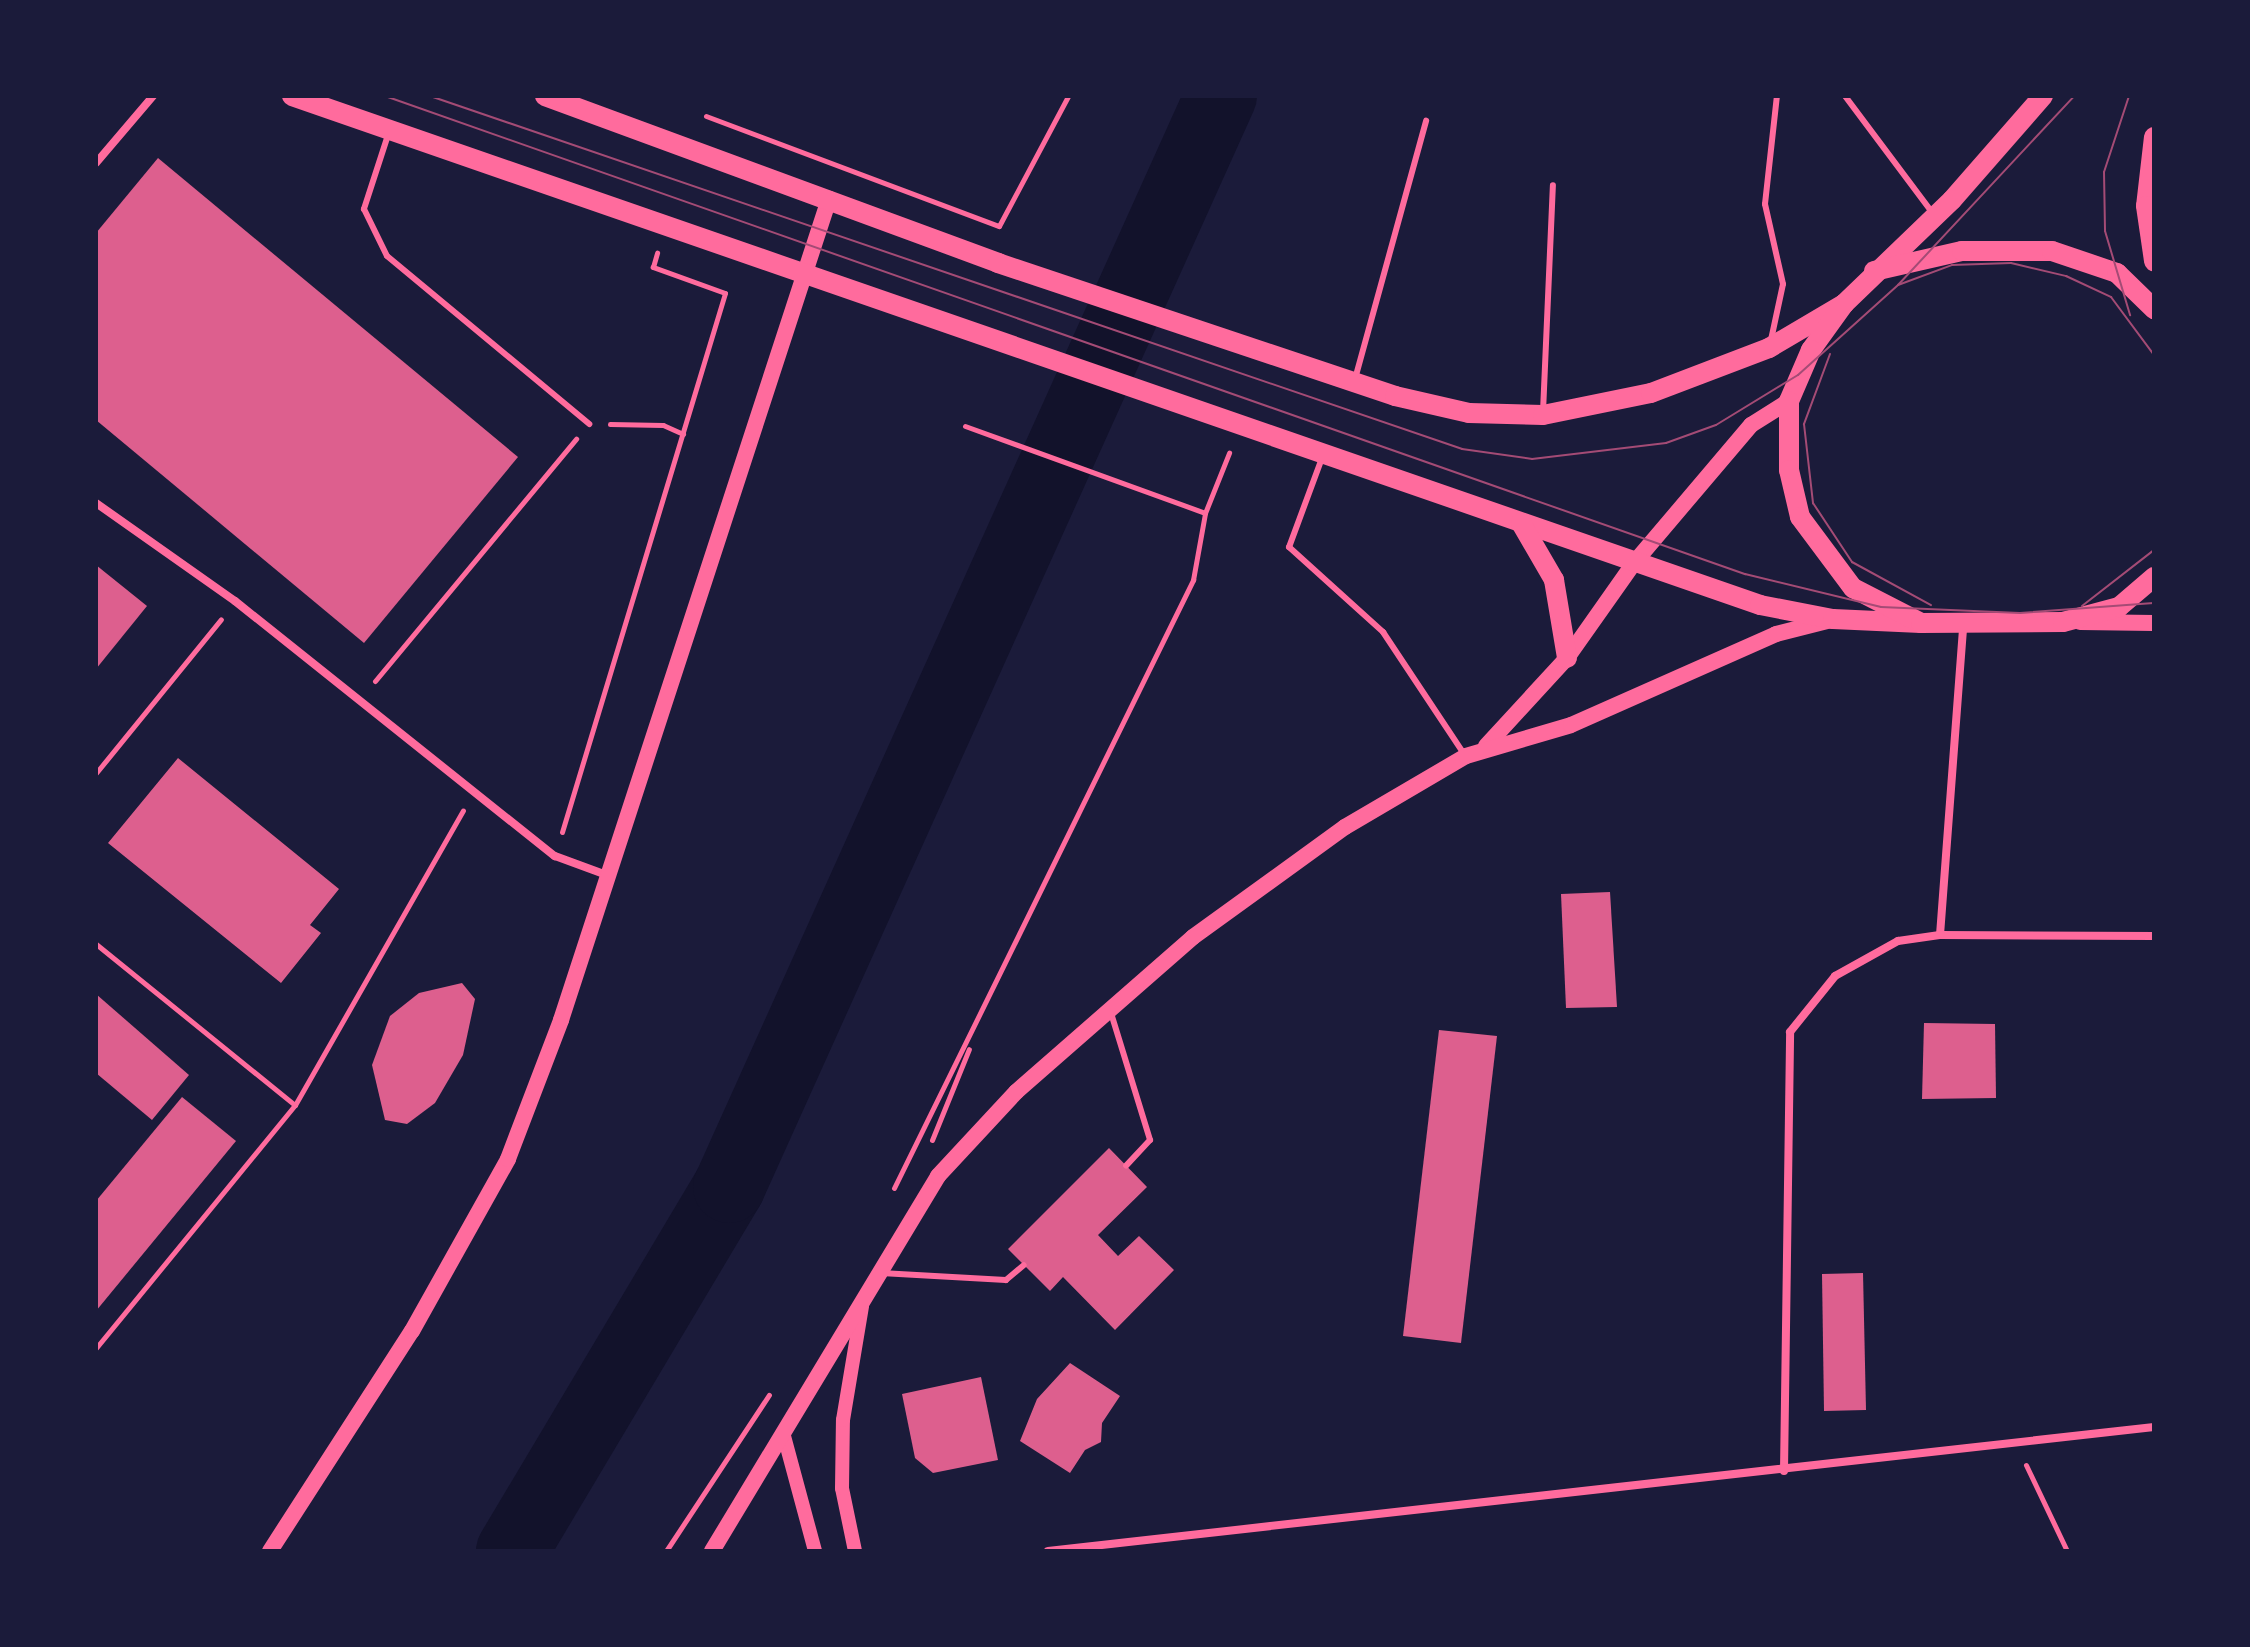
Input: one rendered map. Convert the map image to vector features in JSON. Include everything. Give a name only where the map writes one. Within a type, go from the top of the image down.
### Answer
[{"type":"main road","points":[[292,96],[664,228],[1760,605],[1833,619],[1963,626],[2063,622],[2154,623]]},
{"type":"main road","points":[[545,96],[573,101],[998,263],[1354,381],[1469,413],[1543,415],[1651,393],[1769,348],[1844,304]]},
{"type":"main road","points":[[1921,623],[1853,588],[1800,517],[1789,470],[1789,401],[1811,350],[1844,304],[1874,271],[1934,216],[2043,96]]},
{"type":"main road","points":[[2154,137],[2146,206],[2154,261]]},
{"type":"main road","points":[[270,1551],[412,1331],[508,1159],[607,875],[829,199]]},
{"type":"main road","points":[[1874,271],[1962,251],[2052,251],[2117,273],[2154,309]]},
{"type":"main road","points":[[1485,747],[1567,658],[1634,563],[1751,425],[1789,401]]},
{"type":"main road","points":[[1521,523],[1554,580],[1567,658]]},
{"type":"main road","points":[[2063,622],[2119,607],[2154,577]]},
{"type":"main road","points":[[712,1551],[938,1176],[1109,1007],[1345,827],[1466,756],[1485,747],[1571,725],[1776,634],[1833,619]]},
{"type":"street","points":[[96,163],[153,96]]},
{"type":"street","points":[[96,503],[235,601],[473,794],[555,856],[607,875]]},
{"type":"street","points":[[1940,935],[1963,626]]},
{"type":"street","points":[[1784,1471],[1790,1032],[1835,976],[1898,941],[1940,935],[2154,936]]},
{"type":"street","points":[[855,1551],[842,1488],[843,1420],[863,1297]]},
{"type":"street","points":[[1048,1551],[1784,1471],[2154,1427]]},
{"type":"street","points":[[784,1436],[815,1551]]},
{"type":"lane","points":[[1769,348],[1783,284],[1765,204],[1777,96]]},
{"type":"lane","points":[[1845,96],[1934,216]]},
{"type":"lane","points":[[1354,381],[1368,353],[1426,121]]},
{"type":"lane","points":[[389,130],[364,209],[387,256],[589,424]]},
{"type":"lane","points":[[1543,415],[1553,185]]},
{"type":"lane","points":[[1323,454],[1289,547],[1383,632],[1466,756]]},
{"type":"lane","points":[[1109,1007],[1150,1140],[1126,1166]]},
{"type":"lane","points":[[877,1273],[1006,1280],[1024,1265]]},
{"type":"path","points":[[706,116],[999,226],[1068,96]]},
{"type":"path","points":[[555,856],[725,293],[653,267],[664,228]]},
{"type":"path","points":[[359,701],[589,424],[663,425],[683,434]]},
{"type":"path","points":[[965,426],[1205,513]]},
{"type":"path","points":[[887,1201],[1193,580],[1205,513],[1231,448]]},
{"type":"path","points":[[96,773],[235,601]]},
{"type":"path","points":[[96,1348],[295,1105],[473,794]]},
{"type":"path","points":[[96,944],[295,1105]]},
{"type":"path","points":[[666,1551],[773,1389]]},
{"type":"path","points":[[2015,1444],[2067,1551]]},
{"type":"building","points":[[158,158],[518,457],[364,643],[96,420],[96,233]]},
{"type":"building","points":[[96,565],[147,606],[96,669]]},
{"type":"building","points":[[178,758],[339,889],[310,925],[321,933],[281,983],[108,843]]},
{"type":"building","points":[[1610,892],[1617,1007],[1566,1008],[1561,894]]},
{"type":"building","points":[[462,983],[475,999],[463,1055],[435,1103],[407,1124],[385,1120],[372,1065],[390,1016],[419,993]]},
{"type":"building","points":[[96,994],[189,1075],[152,1120],[96,1073]]},
{"type":"building","points":[[1924,1023],[1995,1024],[1996,1098],[1922,1099]]},
{"type":"building","points":[[1439,1030],[1497,1036],[1461,1343],[1403,1336]]},
{"type":"building","points":[[182,1097],[236,1141],[96,1311],[96,1201]]},
{"type":"building","points":[[1109,1148],[1147,1187],[1098,1235],[1118,1256],[1139,1236],[1174,1270],[1115,1330],[1063,1277],[1050,1291],[1008,1249]]},
{"type":"building","points":[[1863,1273],[1866,1410],[1824,1411],[1822,1274]]},
{"type":"building","points":[[1070,1363],[1120,1396],[1102,1423],[1101,1442],[1085,1450],[1070,1473],[1020,1441],[1037,1399]]},
{"type":"building","points":[[981,1377],[998,1460],[933,1473],[915,1458],[902,1394]]},
{"type":"waterway","points":[[512,1551],[729,1187],[1221,96]]},
{"type":"tram line","points":[[385,96],[1745,574],[1881,607],[2020,613],[2154,603]]},
{"type":"tram line","points":[[430,96],[1462,449],[1532,459],[1666,443],[1716,425],[1798,375],[1898,285],[2074,96]]},
{"type":"tram line","points":[[2129,96],[2104,172],[2105,231],[2130,315]]},
{"type":"tram line","points":[[1898,285],[1952,265],[2011,263],[2066,276],[2111,297],[2154,355]]},
{"type":"tram line","points":[[1830,354],[1804,424],[1813,503],[1852,562],[1931,605]]},
{"type":"tram line","points":[[2082,606],[2154,550]]}]
